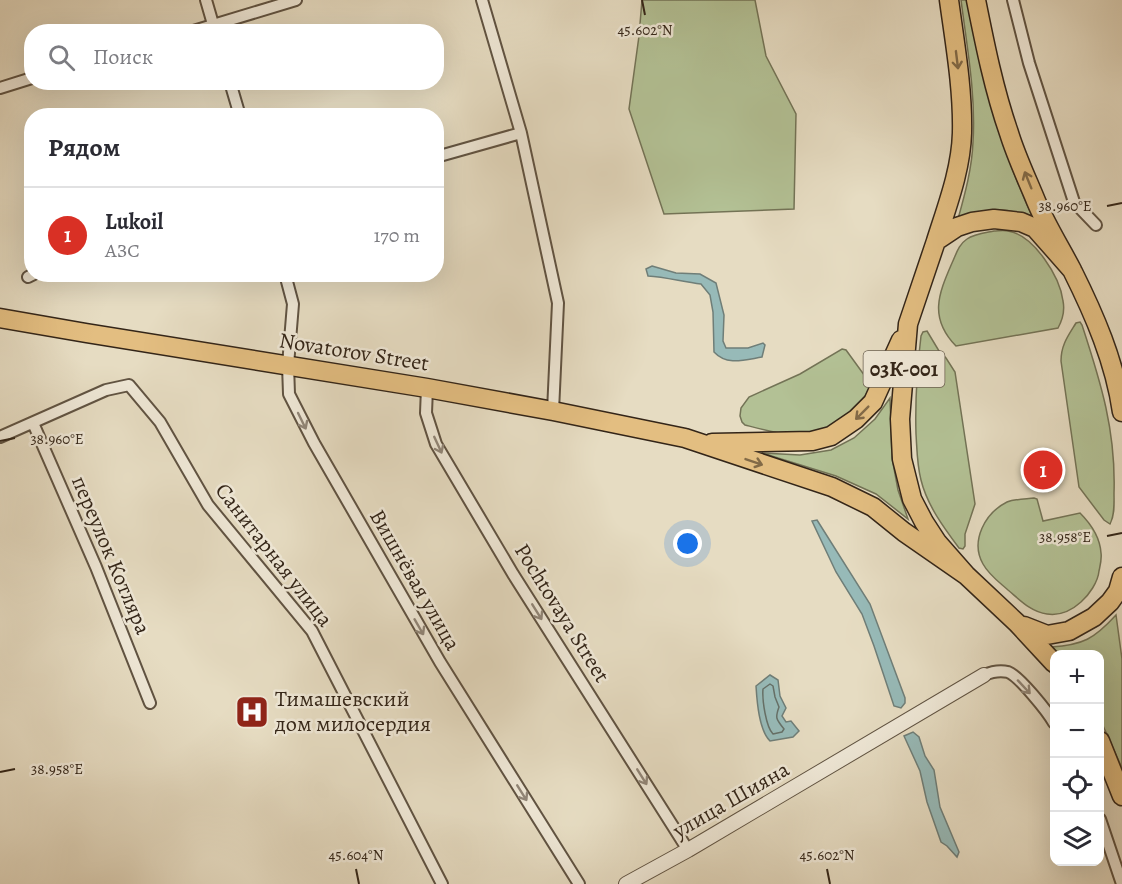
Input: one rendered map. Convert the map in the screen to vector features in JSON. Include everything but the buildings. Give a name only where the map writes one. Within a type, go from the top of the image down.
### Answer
[{"type":"main road","name":"03К-001","points":[[949,0],[960,86],[962,134],[958,165],[936,241],[908,324],[901,392],[902,459],[912,499],[937,543],[966,576],[1017,623],[1050,659]]},
{"type":"main road","points":[[976,0],[993,77],[1009,134],[1037,204],[1072,270],[1096,324],[1110,360],[1121,402]]},
{"type":"main road","points":[[936,241],[957,227],[972,222],[994,219],[1021,222],[1035,228],[1072,270]]},
{"type":"main road","name":"Novatorov Street","points":[[0,318],[427,388],[671,434],[832,487],[873,507],[966,576]]},
{"type":"main road","points":[[699,443],[812,441],[831,435],[856,419],[873,402],[908,324]]},
{"type":"main road","name":"03К-001","points":[[1017,623],[1047,635],[1069,631],[1094,617],[1110,602],[1118,591],[1122,577]]},
{"type":"main road","points":[[1104,751],[1122,796]]},
{"type":"street","points":[[206,0],[213,24]]},
{"type":"street","points":[[226,24],[296,0]]},
{"type":"street","points":[[482,0],[520,133],[558,303],[553,411]]},
{"type":"street","points":[[1013,0],[1029,63],[1074,202],[1096,225]]},
{"type":"street","points":[[0,88],[24,80]]},
{"type":"street","points":[[232,90],[238,108]]},
{"type":"street","points":[[444,155],[520,133]]},
{"type":"street","name":"Вишнёвая улица","points":[[287,282],[293,304],[288,365],[289,394],[314,443],[440,662],[579,884]]},
{"type":"street","name":"Санитарная улица","points":[[33,423],[106,390],[129,385],[160,422],[208,505],[312,631],[442,884]]},
{"type":"street","name":"Pochtovaya Street","points":[[427,388],[426,413],[436,444],[513,574],[688,850]]},
{"type":"street","points":[[0,437],[33,423]]},
{"type":"street","name":"переулок Котляра","points":[[33,423],[96,567],[150,703]]},
{"type":"street","points":[[984,675],[1003,671],[1011,673],[1023,684],[1050,718]]},
{"type":"street","name":"улица Шияна","points":[[626,884],[688,850],[984,675]]},
{"type":"street","points":[[1104,831],[1122,884]]},
{"type":"green space","points":[[642,0],[755,0],[766,56],[796,114],[794,209],[664,214],[629,109]]},
{"type":"green space","points":[[961,0],[967,0],[1001,138],[1033,218],[1013,211],[996,210],[958,219],[970,171],[974,124]]},
{"type":"green space","points":[[994,231],[1018,234],[1044,258],[1061,291],[1064,308],[1062,318],[1058,328],[956,346],[942,326],[939,316],[943,286],[961,244],[970,237]]},
{"type":"green space","points":[[1080,322],[1101,387],[1110,428],[1113,449],[1114,501],[1110,524],[1104,520],[1079,487],[1061,361],[1066,341],[1076,323]]},
{"type":"green space","points":[[927,331],[955,372],[975,504],[965,534],[963,549],[959,548],[932,507],[919,469],[916,434],[917,385],[921,336]]},
{"type":"green space","points":[[842,349],[846,350],[870,383],[865,396],[844,420],[818,433],[805,435],[776,432],[745,425],[742,422],[741,408],[749,397],[800,374]]},
{"type":"green space","points":[[890,398],[892,458],[898,490],[908,519],[876,494],[836,476],[762,453],[800,455],[831,450],[854,438],[875,419]]},
{"type":"green space","points":[[1037,499],[1043,521],[1080,513],[1094,531],[1099,542],[1100,565],[1093,588],[1077,605],[1061,613],[1041,613],[1026,605],[991,575],[979,555],[979,537],[986,520],[992,513],[1007,502]]},
{"type":"green space","points":[[1116,615],[1122,659],[1122,768],[1104,728],[1104,650],[1054,650],[1051,647],[1072,645],[1101,630]]},
{"type":"water","points":[[652,266],[676,273],[700,274],[716,283],[724,315],[723,341],[726,348],[748,348],[763,343],[765,345],[762,357],[730,361],[714,352],[713,312],[710,295],[701,284],[648,276],[646,269]]},
{"type":"water","points":[[817,520],[870,604],[905,698],[905,703],[901,708],[894,706],[862,614],[836,572],[812,521]]},
{"type":"water","points":[[770,675],[778,680],[780,696],[786,708],[782,716],[786,722],[791,721],[799,731],[793,737],[770,741],[763,730],[756,686]]},
{"type":"water","points":[[913,732],[919,737],[925,756],[934,770],[940,807],[959,852],[957,857],[941,842],[927,802],[920,771],[904,736]]},
{"type":"place","name":"Lukoil","points":[[1043,470]]},
{"type":"place","name":"Тимашевский дом милосердия","points":[[252,712]]}]
